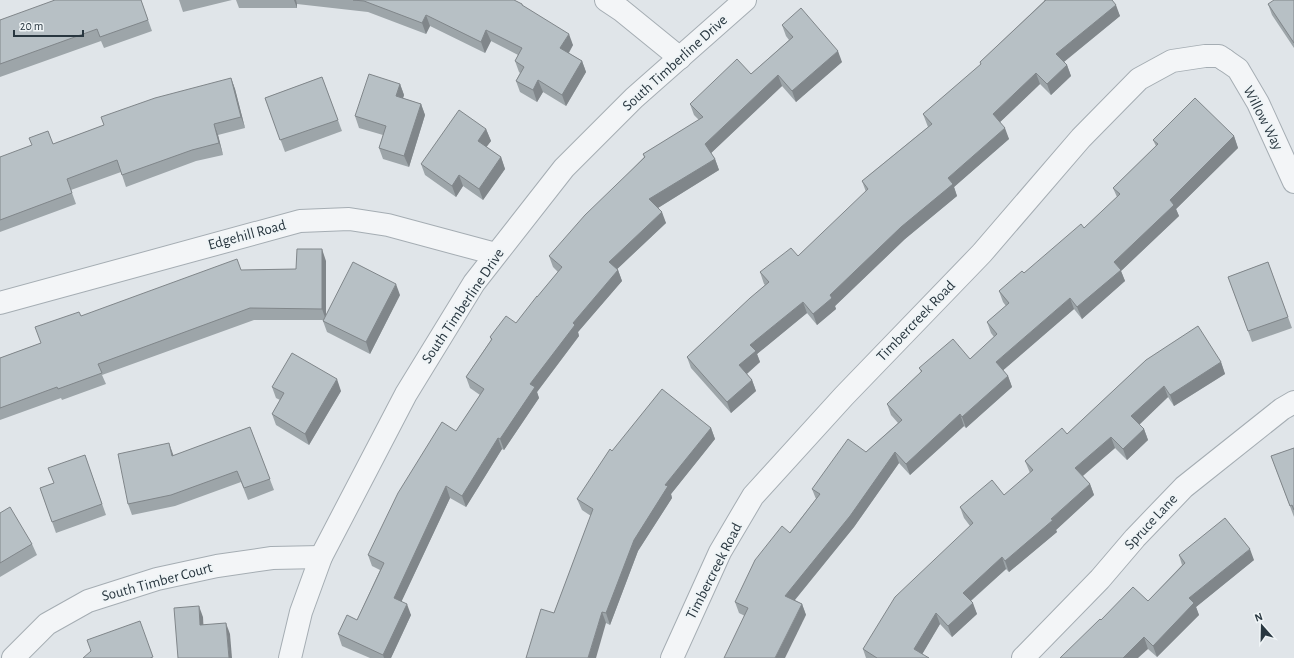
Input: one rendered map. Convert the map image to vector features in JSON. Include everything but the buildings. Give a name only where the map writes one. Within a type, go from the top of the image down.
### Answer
[{"type":"street","points":[[606,0],[621,10],[680,58]]},
{"type":"street","name":"South Timberline Drive","points":[[290,658],[301,612],[321,557],[406,394],[474,283],[564,168],[634,98],[745,0]]},
{"type":"street","name":"Timbercreek Road","points":[[672,658],[720,552],[753,496],[844,396],[982,253],[1081,138],[1139,79],[1172,61],[1205,56],[1219,56],[1225,60]]},
{"type":"street","name":"Willow Way","points":[[1225,60],[1238,69],[1258,103],[1294,182]]},
{"type":"street","name":"Edgehill Road","points":[[0,303],[300,221],[349,219],[388,225],[496,254]]},
{"type":"street","name":"Spruce Lane","points":[[1023,658],[1100,579],[1135,538],[1184,487],[1282,409],[1294,402]]},
{"type":"street","name":"South Timber Court","points":[[13,658],[47,624],[88,600],[157,579],[217,566],[272,558],[321,557]]}]
